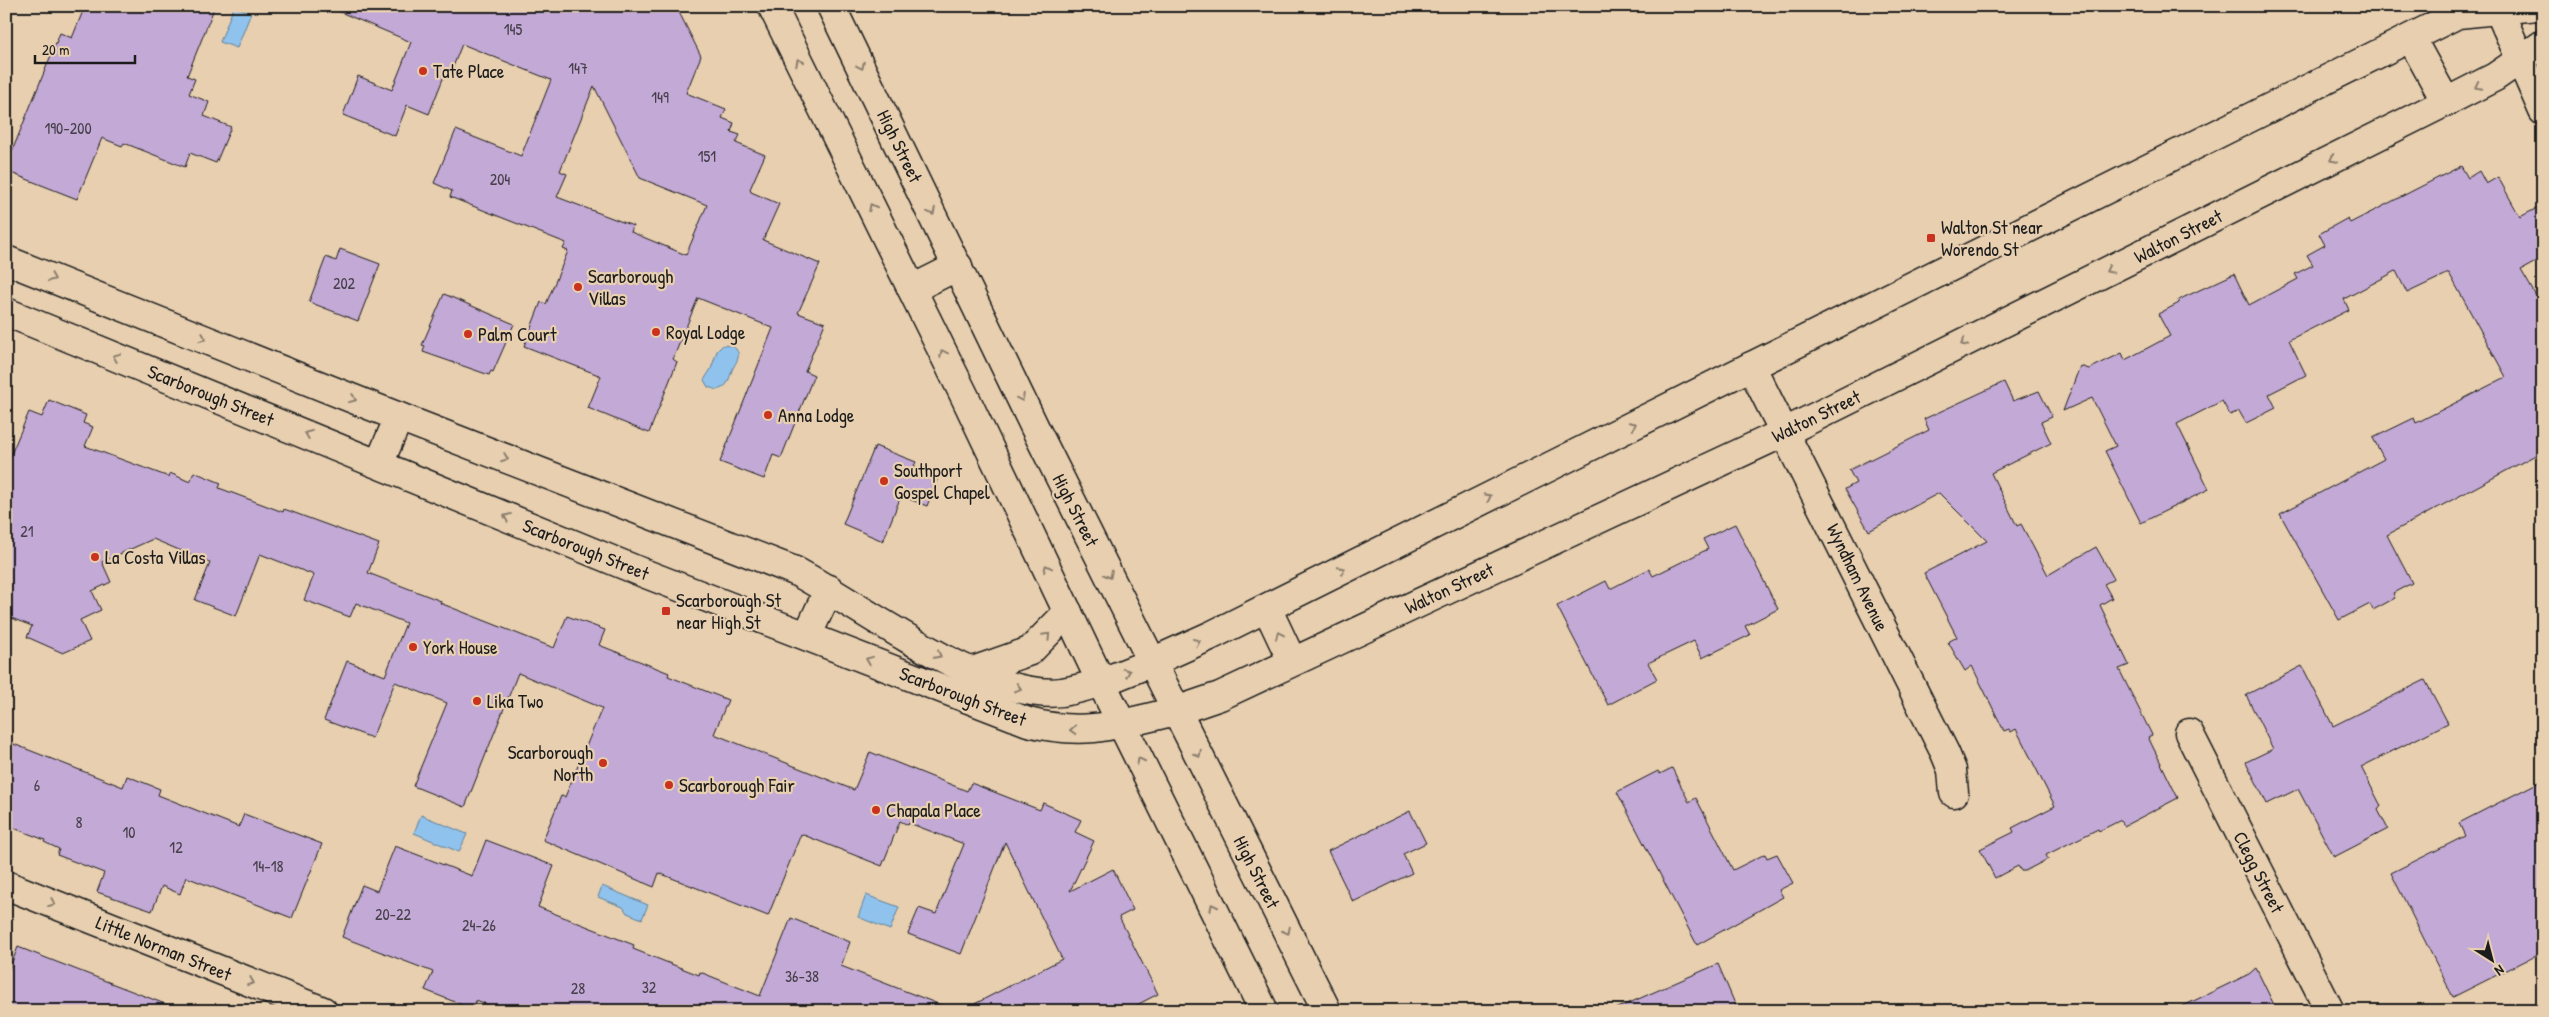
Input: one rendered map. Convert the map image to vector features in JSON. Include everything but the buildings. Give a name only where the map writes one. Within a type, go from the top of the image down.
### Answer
[{"type":"main road","points":[[772,6],[912,289],[1121,724],[1264,1011]]},
{"type":"main road","name":"High Street","points":[[831,6],[1036,430],[1327,1011]]},
{"type":"main road","points":[[1152,662],[1267,608],[2458,14],[2498,8],[2537,6]]},
{"type":"main road","points":[[2498,8],[2519,60],[2543,111]]},
{"type":"main road","points":[[2411,38],[2446,102]]},
{"type":"main road","name":"Walton Street","points":[[1176,711],[1220,696],[1785,432],[2495,77],[2543,44]]},
{"type":"main road","name":"Scarborough Street","points":[[6,260],[399,417],[795,571],[829,589],[903,636],[997,682],[1036,692],[1062,692],[1101,682],[1152,662]]},
{"type":"main road","points":[[912,289],[958,266]]},
{"type":"main road","name":"Scarborough Street","points":[[6,312],[646,574],[1028,722],[1069,730],[1121,724],[1176,711]]},
{"type":"main road","name":"Wyndham Avenue","points":[[1751,366],[1945,753],[1952,770],[1954,793]]},
{"type":"main road","points":[[379,464],[399,417]]},
{"type":"main road","points":[[807,636],[829,589]]},
{"type":"main road","points":[[1267,608],[1292,661]]},
{"type":"main road","points":[[973,671],[1030,651],[1068,612]]},
{"type":"main road","name":"Clegg Street","points":[[2189,733],[2330,1011]]},
{"type":"main road","name":"Little Norman Street","points":[[6,884],[323,1011]]},
{"type":"water","points":[[234,6],[251,13],[237,48],[220,42]]},
{"type":"water","points":[[723,345],[733,346],[738,352],[738,357],[728,382],[717,390],[708,387],[704,380],[711,369],[717,351]]},
{"type":"water","points":[[421,815],[467,834],[459,852],[414,833]]},
{"type":"water","points":[[602,886],[648,905],[642,919],[627,913],[623,907],[598,897]]},
{"type":"water","points":[[866,895],[899,907],[890,930],[858,917]]},
{"type":"place","name":"Tate Place","points":[[423,71]]},
{"type":"place","name":"Walton St near Worendo St","points":[[1931,238]]},
{"type":"place","name":"Scarborough Villas","points":[[578,287]]},
{"type":"place","name":"Royal Lodge","points":[[656,332]]},
{"type":"place","name":"Palm Court","points":[[468,334]]},
{"type":"place","name":"Anna Lodge","points":[[768,415]]},
{"type":"place","name":"Southport Gospel Chapel","points":[[884,481]]},
{"type":"place","name":"La Costa Villas","points":[[95,557]]},
{"type":"place","name":"Scarborough St near High St","points":[[666,611]]},
{"type":"place","name":"York House","points":[[413,647]]},
{"type":"place","name":"Lika Two","points":[[477,701]]},
{"type":"place","name":"Scarborough North","points":[[603,763]]},
{"type":"place","name":"Scarborough Fair","points":[[669,785]]},
{"type":"place","name":"Chapala Place","points":[[876,810]]}]
